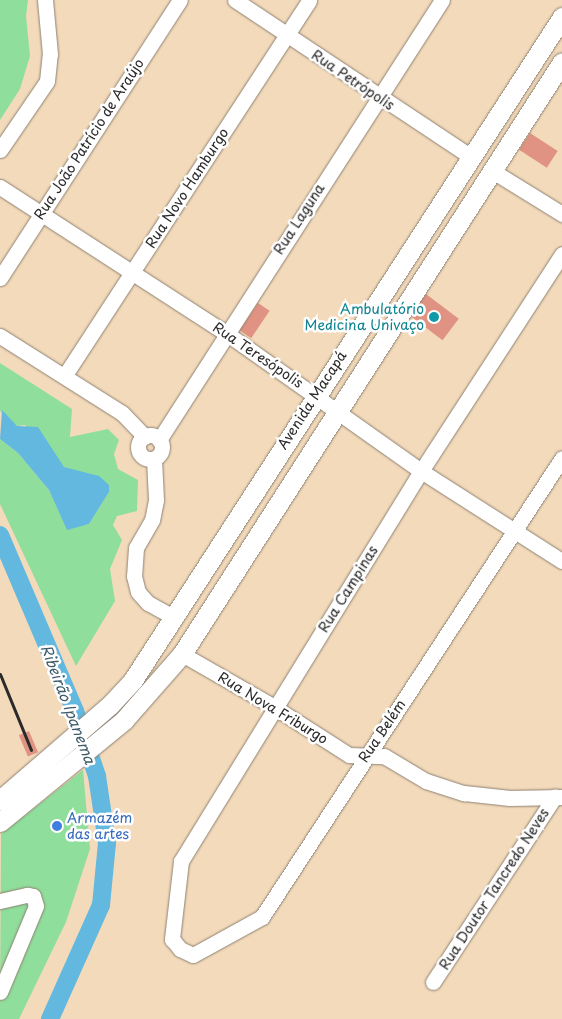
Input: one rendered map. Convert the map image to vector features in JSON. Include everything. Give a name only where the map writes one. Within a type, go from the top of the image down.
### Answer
[{"type":"main road","name":"Avenida Macapá","points":[[26,791],[133,680],[175,618],[316,393],[562,17]]},
{"type":"main road","name":"Avenida Macapá","points":[[26,791],[124,720],[182,654],[562,62]]},
{"type":"main road","points":[[0,800],[26,791]]},
{"type":"main road","points":[[0,822],[26,791]]},
{"type":"street","points":[[0,150],[47,81],[50,54],[46,0]]},
{"type":"street","name":"Rua João Patrício de Araújo","points":[[0,278],[180,0]]},
{"type":"street","name":"Rua Petrópolis","points":[[235,0],[378,97],[471,157]]},
{"type":"street","name":"Rua Novo Hamburgo","points":[[65,375],[309,0]]},
{"type":"street","name":"Rua Laguna","points":[[152,438],[226,333],[442,0]]},
{"type":"street","points":[[491,170],[562,214]]},
{"type":"street","name":"Rua Teresópolis","points":[[0,186],[131,274],[226,333],[316,393],[337,412],[421,471],[562,561]]},
{"type":"street","name":"Rua Campinas","points":[[172,939],[181,861],[274,706],[421,471],[562,254]]},
{"type":"street","points":[[0,336],[65,375],[122,413],[152,438],[138,446],[140,454],[146,459],[154,459],[156,500],[152,520],[136,548],[134,576],[138,592],[148,603],[175,618]]},
{"type":"street","name":"Rua Belém","points":[[172,939],[180,949],[193,954],[262,917],[365,757],[516,532],[562,458]]},
{"type":"street","name":"Rua Nova Friburgo","points":[[182,654],[274,706],[349,756],[384,756],[426,781],[464,793],[510,798],[559,797]]},
{"type":"street","name":"Rua Doutor Tancredo Neves","points":[[433,982],[559,797]]},
{"type":"street","points":[[0,901],[27,894],[33,896],[36,906],[0,992]]},
{"type":"green space","points":[[0,0],[28,0],[26,16],[30,56],[20,89],[0,120]]},
{"type":"green space","points":[[0,363],[72,409],[70,437],[108,429],[119,440],[114,454],[118,469],[138,480],[137,511],[117,516],[113,525],[122,540],[110,569],[115,601],[76,666],[0,504],[0,439],[18,453],[49,490],[67,529],[89,524],[109,492],[80,472],[64,467],[25,425],[17,426],[0,411]]},
{"type":"green space","points":[[83,770],[90,849],[66,922],[19,1019],[0,1019],[1,834]]},
{"type":"water","points":[[2,410],[17,426],[38,427],[64,467],[99,476],[109,485],[109,492],[89,524],[67,530],[49,490],[18,453],[0,439]]},
{"type":"building","points":[[530,133],[558,151],[547,168],[519,150]]},
{"type":"building","name":"Ambulatório Medicina Univaço","points":[[426,294],[459,319],[442,340],[410,316]]},
{"type":"building","points":[[258,303],[270,311],[251,338],[240,330]]},
{"type":"building","points":[[29,731],[38,752],[28,756],[19,735]]},
{"type":"waterway","name":"Ribeirão Ipanema","points":[[0,535],[75,711],[97,776],[107,843],[101,905],[50,1019]]},
{"type":"railway","points":[[0,674],[31,750]]},
{"type":"place","name":"Ambulatório Medicina Univaço","points":[[434,317]]},
{"type":"place","name":"Armazém das artes","points":[[57,826]]}]
